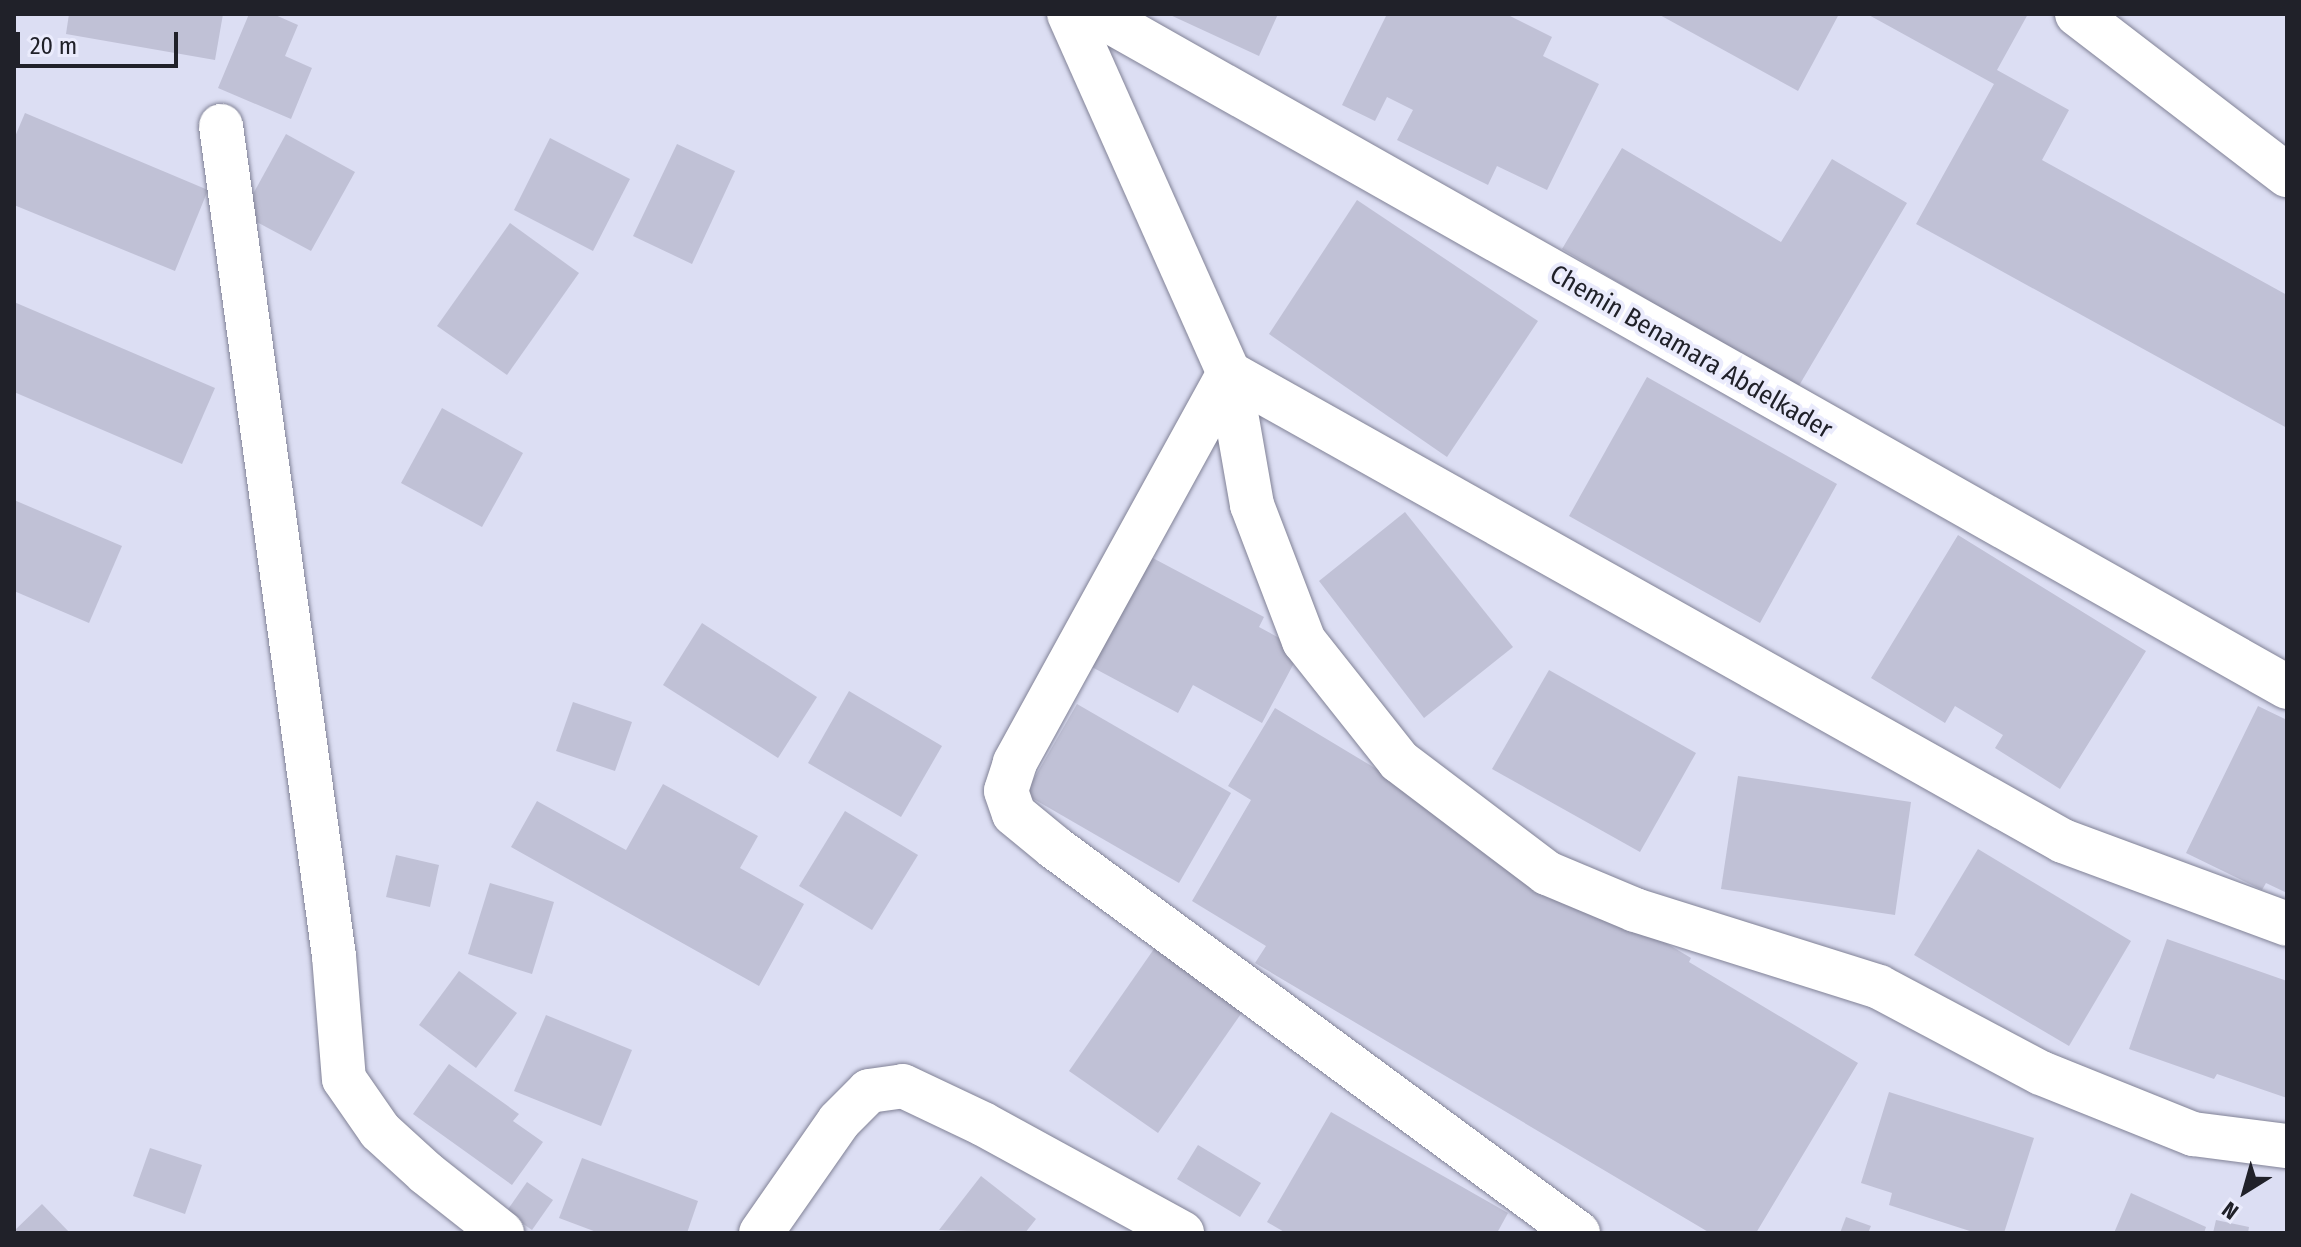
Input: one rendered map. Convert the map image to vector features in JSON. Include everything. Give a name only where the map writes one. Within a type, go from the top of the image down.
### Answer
[{"type":"street","points":[[1069,14],[1229,373],[1252,505],[1304,641],[1399,761],[1547,873],[1635,910],[1879,987],[2041,1073],[2193,1134],[2287,1146]]},
{"type":"street","name":"Chemin Benamara Abdelkader","points":[[1097,14],[2287,687]]},
{"type":"street","points":[[2077,14],[2287,175]]},
{"type":"street","points":[[221,126],[334,956],[344,1079],[380,1131],[426,1173],[502,1233]]},
{"type":"street","points":[[1229,373],[2063,841],[2287,924]]},
{"type":"street","points":[[1229,373],[1015,763],[1006,791],[1014,814],[1054,847],[1578,1233]]},
{"type":"street","points":[[761,1233],[839,1121],[869,1091],[903,1086],[983,1124],[1182,1233]]},
{"type":"building","points":[[69,14],[223,14],[215,60],[66,34]]},
{"type":"building","points":[[249,14],[273,14],[298,25],[285,56],[312,68],[291,119],[218,88]]},
{"type":"building","points":[[1168,14],[1278,14],[1259,56]]},
{"type":"building","points":[[1387,14],[1506,14],[1552,37],[1543,56],[1599,84],[1547,190],[1497,166],[1488,185],[1397,140],[1413,110],[1387,97],[1375,121],[1342,105]]},
{"type":"building","points":[[1658,14],[1839,14],[1798,91]]},
{"type":"building","points":[[1867,14],[2028,14],[1997,70],[2069,110],[2042,160],[2287,295],[2287,428],[1916,224],[1994,84]]},
{"type":"building","points":[[25,113],[208,190],[175,271],[14,205],[14,139]]},
{"type":"building","points":[[286,134],[355,172],[311,251],[242,214]]},
{"type":"building","points":[[550,138],[630,179],[593,251],[514,210]]},
{"type":"building","points":[[677,144],[735,171],[692,264],[633,236]]},
{"type":"building","points":[[1622,148],[1781,242],[1832,159],[1907,203],[1797,389],[1562,249]]},
{"type":"building","points":[[1357,200],[1538,321],[1447,457],[1269,334]]},
{"type":"building","points":[[510,223],[579,273],[507,375],[437,326]]},
{"type":"building","points":[[14,302],[215,388],[182,464],[14,392]]},
{"type":"building","points":[[1647,377],[1837,484],[1760,623],[1569,516]]},
{"type":"building","points":[[442,408],[523,453],[482,527],[401,483]]},
{"type":"building","points":[[14,500],[122,546],[89,623],[14,591]]},
{"type":"building","points":[[1405,512],[1513,647],[1424,718],[1319,581]]},
{"type":"building","points":[[1958,535],[2146,651],[2060,789],[1995,748],[2003,735],[1955,706],[1945,723],[1871,678]]},
{"type":"building","points":[[1149,556],[1264,617],[1259,627],[1301,650],[1262,723],[1193,685],[1178,713],[1090,666]]},
{"type":"building","points":[[702,623],[817,697],[778,758],[663,685]]},
{"type":"building","points":[[1549,670],[1696,753],[1640,852],[1492,769]]},
{"type":"building","points":[[849,691],[942,746],[901,817],[808,763]]},
{"type":"building","points":[[573,702],[632,722],[615,771],[556,751]]},
{"type":"building","points":[[1077,704],[1231,793],[1179,883],[1025,794]]},
{"type":"building","points":[[2258,706],[2287,720],[2287,893],[2266,883],[2262,890],[2186,853]]},
{"type":"building","points":[[1275,708],[1691,958],[1689,962],[1858,1063],[1756,1233],[1710,1233],[1255,963],[1266,946],[1192,901],[1251,800],[1228,786]]},
{"type":"building","points":[[1738,776],[1911,802],[1895,915],[1721,889]]},
{"type":"building","points":[[663,784],[758,836],[740,868],[804,904],[759,986],[511,847],[537,801],[626,850]]},
{"type":"building","points":[[845,811],[918,855],[872,930],[799,886]]},
{"type":"building","points":[[1978,849],[2131,941],[2069,1046],[1914,955]]},
{"type":"building","points":[[396,855],[439,865],[430,907],[386,897]]},
{"type":"building","points":[[490,883],[554,902],[532,974],[468,954]]},
{"type":"building","points":[[1163,936],[1252,998],[1158,1133],[1069,1071]]},
{"type":"building","points":[[2167,939],[2287,981],[2287,1098],[2217,1074],[2214,1079],[2129,1049]]},
{"type":"building","points":[[459,971],[517,1013],[476,1068],[419,1025]]},
{"type":"building","points":[[546,1015],[632,1050],[601,1126],[514,1091]]},
{"type":"building","points":[[449,1064],[519,1114],[513,1121],[543,1142],[512,1185],[413,1114]]},
{"type":"building","points":[[1889,1092],[2034,1138],[2004,1233],[1976,1233],[1889,1205],[1892,1193],[1861,1183]]},
{"type":"building","points":[[1331,1112],[1508,1213],[1497,1233],[1286,1233],[1267,1222]]},
{"type":"building","points":[[1198,1145],[1261,1183],[1240,1217],[1177,1179]]},
{"type":"building","points":[[150,1148],[202,1165],[185,1214],[133,1196]]},
{"type":"building","points":[[582,1158],[698,1201],[687,1233],[599,1233],[559,1218]]},
{"type":"building","points":[[981,1176],[1036,1219],[1025,1233],[939,1230]]},
{"type":"building","points":[[527,1182],[553,1200],[532,1230],[506,1212]]},
{"type":"building","points":[[2131,1193],[2206,1227],[2204,1233],[2114,1233]]},
{"type":"building","points":[[42,1204],[70,1233],[14,1233],[14,1231]]},
{"type":"building","points":[[1846,1217],[1871,1226],[1868,1233],[1840,1233]]},
{"type":"building","points":[[2216,1220],[2249,1227],[2248,1233],[2213,1233]]}]
